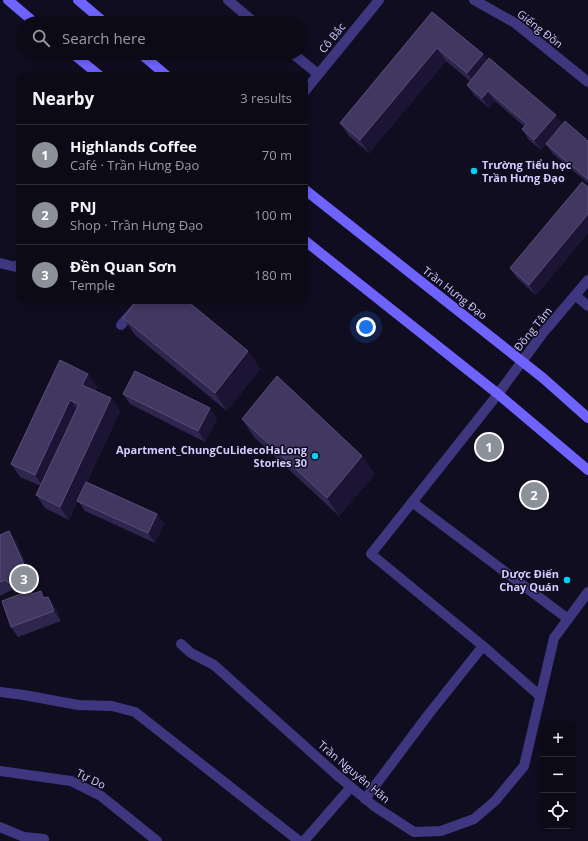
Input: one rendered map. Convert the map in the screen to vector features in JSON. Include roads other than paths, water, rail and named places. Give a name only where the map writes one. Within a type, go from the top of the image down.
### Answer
[{"type":"main road","points":[[8,0],[27,16]]},
{"type":"main road","points":[[78,0],[97,16]]},
{"type":"main road","points":[[81,60],[95,72]]},
{"type":"main road","points":[[148,60],[162,72]]},
{"type":"main road","name":"Trần Hưng Đạo","points":[[308,192],[522,361],[588,418]]},
{"type":"main road","points":[[308,243],[498,394],[588,470]]},
{"type":"street","points":[[228,0],[247,16]]},
{"type":"street","name":"Cô Bắc","points":[[308,87],[379,0]]},
{"type":"street","name":"Giếng Đồn","points":[[474,0],[515,23],[588,82]]},
{"type":"street","points":[[301,60],[318,74]]},
{"type":"street","points":[[0,263],[16,267]]},
{"type":"street","name":"Đồng Tâm","points":[[483,646],[371,554],[498,394],[543,333],[576,296],[588,280]]},
{"type":"street","points":[[576,296],[588,306]]},
{"type":"street","points":[[121,325],[139,304]]},
{"type":"street","points":[[412,502],[568,619]]},
{"type":"street","name":"Trần Nguyên Hãn","points":[[181,644],[191,653],[214,665],[374,806],[414,832],[441,831],[474,818],[495,801],[524,766],[554,638],[588,592]]},
{"type":"street","points":[[365,799],[428,715],[483,646],[540,696]]},
{"type":"street","points":[[0,692],[78,705],[112,706],[135,712],[299,841]]},
{"type":"street","name":"Tự Do","points":[[0,771],[71,781],[101,796],[157,841]]},
{"type":"street","points":[[304,841],[351,787]]},
{"type":"street","points":[[0,826],[24,837],[44,839]]},
{"type":"place","name":"Trường Tiểu học Trần Hưng Đạo","points":[[474,171]]},
{"type":"place","name":"Highlands Coffee","points":[[489,447]]},
{"type":"place","name":"Apartment_ChungCuLidecoHaLong Stories 30","points":[[315,456]]},
{"type":"place","name":"PNJ","points":[[534,495]]},
{"type":"place","name":"Đền Quan Sơn","points":[[24,579]]},
{"type":"place","name":"Dược Điến Chay Quán","points":[[567,580]]}]
